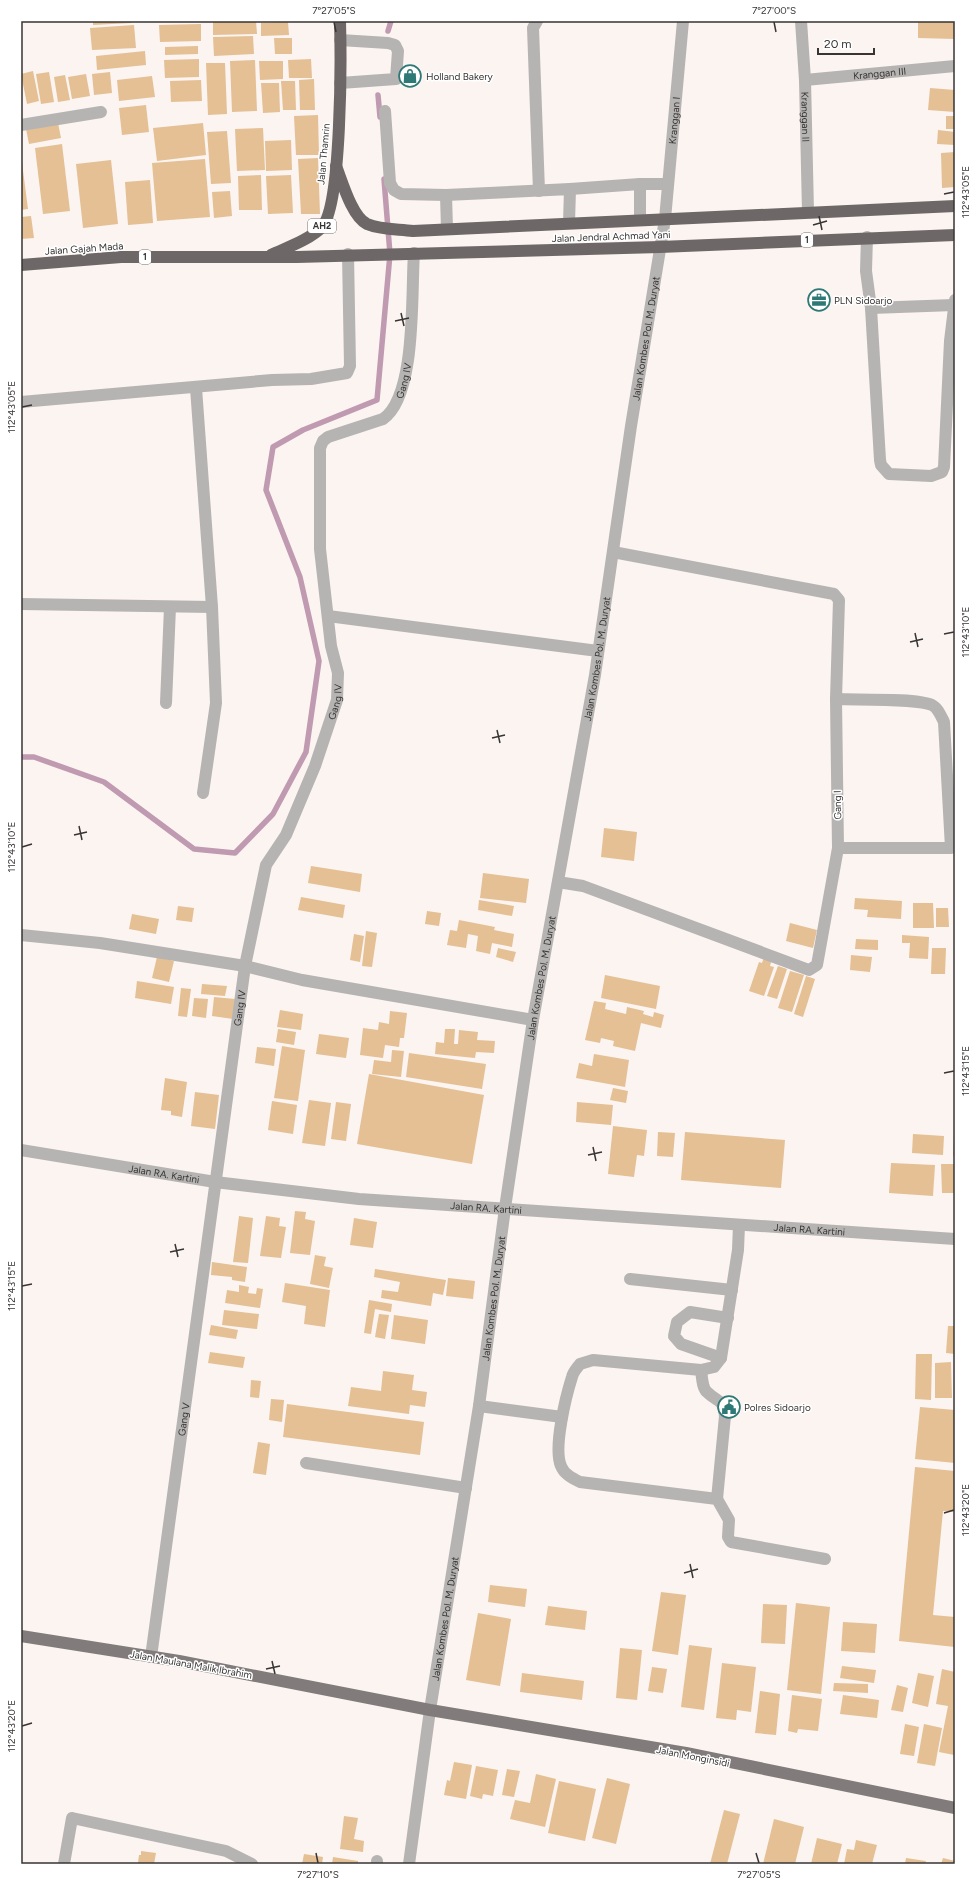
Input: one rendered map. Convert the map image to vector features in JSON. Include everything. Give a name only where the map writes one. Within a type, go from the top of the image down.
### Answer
[{"type":"highway","name":"Jalan Thamrin","points":[[268,256],[308,237],[323,226],[330,209],[336,166],[340,84],[340,21]]},
{"type":"highway","name":"Jalan Jendral Achmad Yani","points":[[336,166],[357,216],[365,223],[380,228],[413,231],[955,206]]},
{"type":"highway","name":"Jalan Jendral Achmad Yani","points":[[268,256],[660,247],[867,237],[955,235]]},
{"type":"highway","name":"Jalan Gajah Mada","points":[[21,265],[121,257],[268,256]]},
{"type":"main road","name":"Jalan Maulana Malik Ibrahim","points":[[21,1636],[151,1657],[430,1710]]},
{"type":"main road","name":"Jalan Monginsidi","points":[[430,1710],[686,1754],[955,1808]]},
{"type":"street","points":[[537,21],[533,28],[539,191]]},
{"type":"street","name":"Kranggan I","points":[[665,219],[683,21]]},
{"type":"street","name":"Kranggan II","points":[[802,21],[808,212]]},
{"type":"street","points":[[340,40],[388,43],[395,45],[398,51],[396,79],[340,84]]},
{"type":"street","name":"Kranggan III","points":[[805,80],[955,66]]},
{"type":"street","points":[[384,111],[390,183],[394,190],[401,194],[446,195],[539,191],[640,184],[668,184]]},
{"type":"street","points":[[21,125],[101,112]]},
{"type":"street","points":[[640,184],[640,220]]},
{"type":"street","points":[[569,223],[570,189]]},
{"type":"street","points":[[446,195],[447,229]]},
{"type":"street","name":"Jalan Kombes Pol. M. Duryat","points":[[409,1864],[430,1710],[479,1406],[505,1208],[533,1020],[598,651],[665,219]]},
{"type":"street","points":[[867,237],[866,271],[871,308],[881,465],[889,474],[931,476],[942,472],[944,468],[950,341],[955,300]]},
{"type":"street","name":"Gang IV","points":[[215,1182],[245,966],[266,865],[286,835],[315,766],[334,712],[338,687],[338,673],[331,646],[320,549],[320,448],[323,441],[328,437],[383,419],[389,415],[392,410],[403,385],[409,360],[414,253]]},
{"type":"street","points":[[21,402],[311,379],[347,374],[350,366],[348,254]]},
{"type":"street","points":[[871,308],[954,305]]},
{"type":"street","points":[[196,388],[212,607],[216,703],[204,793]]},
{"type":"street","name":"Gang I","points":[[558,882],[583,886],[809,970],[817,966],[838,848],[836,699],[839,600],[834,594],[613,552]]},
{"type":"street","points":[[21,604],[212,607]]},
{"type":"street","points":[[166,703],[170,607]]},
{"type":"street","points":[[328,616],[598,651]]},
{"type":"street","points":[[836,699],[913,702],[932,705],[940,712],[944,722],[953,848],[838,848]]},
{"type":"street","points":[[21,935],[100,943],[245,966],[302,980],[533,1020]]},
{"type":"street","name":"Jalan RA. Kartini","points":[[21,1150],[215,1182],[359,1199],[955,1239]]},
{"type":"street","name":"Gang V","points":[[151,1657],[215,1182]]},
{"type":"street","points":[[717,1499],[580,1482],[568,1476],[561,1466],[559,1454],[562,1417],[572,1375],[580,1364],[593,1360],[701,1370],[714,1367],[721,1358],[738,1250],[739,1225]]},
{"type":"street","points":[[630,1279],[732,1290]]},
{"type":"street","points":[[721,1358],[681,1344],[674,1336],[677,1322],[690,1312],[728,1318]]},
{"type":"street","points":[[701,1370],[704,1388],[724,1406],[725,1416],[717,1499],[729,1520],[728,1537],[731,1542],[825,1559]]},
{"type":"street","points":[[479,1406],[562,1417]]},
{"type":"street","points":[[306,1463],[466,1488]]},
{"type":"street","points":[[64,1864],[72,1818],[226,1851],[252,1864]]},
{"type":"building","points":[[93,21],[131,21],[131,23],[93,25]]},
{"type":"building","points":[[213,21],[256,21],[257,34],[213,35]]},
{"type":"building","points":[[918,21],[955,21],[955,39],[918,38]]},
{"type":"building","points":[[288,22],[289,35],[261,36],[261,23]]},
{"type":"building","points":[[201,24],[201,41],[160,42],[159,25]]},
{"type":"building","points":[[134,25],[136,48],[92,50],[90,28]]},
{"type":"building","points":[[253,36],[254,54],[214,56],[213,37]]},
{"type":"building","points":[[274,38],[292,38],[292,54],[275,54]]},
{"type":"building","points":[[198,46],[198,54],[165,55],[165,47]]},
{"type":"building","points":[[145,51],[146,65],[97,70],[96,56]]},
{"type":"building","points":[[199,59],[199,77],[165,78],[164,60]]},
{"type":"building","points":[[311,59],[312,78],[289,78],[288,60]]},
{"type":"building","points":[[255,60],[257,111],[232,112],[230,61]]},
{"type":"building","points":[[259,61],[283,61],[283,79],[260,80]]},
{"type":"building","points":[[206,63],[225,63],[227,114],[208,115]]},
{"type":"building","points":[[33,71],[39,101],[27,104],[21,74]]},
{"type":"building","points":[[49,72],[54,102],[41,104],[36,74]]},
{"type":"building","points":[[110,72],[112,93],[94,95],[92,74]]},
{"type":"building","points":[[86,74],[90,96],[72,99],[68,77]]},
{"type":"building","points":[[65,75],[70,100],[58,102],[54,77]]},
{"type":"building","points":[[152,76],[155,97],[119,101],[117,80]]},
{"type":"building","points":[[314,79],[315,110],[300,110],[299,80]]},
{"type":"building","points":[[201,80],[202,101],[171,102],[170,81]]},
{"type":"building","points":[[281,81],[295,81],[296,110],[283,110]]},
{"type":"building","points":[[261,83],[279,83],[280,112],[263,113]]},
{"type":"building","points":[[930,88],[955,90],[955,112],[928,110]]},
{"type":"building","points":[[146,105],[149,132],[122,135],[119,108]]},
{"type":"building","points":[[318,115],[319,155],[296,155],[294,116]]},
{"type":"building","points":[[946,116],[955,116],[955,129],[946,129]]},
{"type":"building","points":[[58,123],[61,138],[29,144],[26,129]]},
{"type":"building","points":[[203,123],[206,155],[157,161],[153,128]]},
{"type":"building","points":[[263,128],[265,170],[237,171],[235,129]]},
{"type":"building","points":[[938,130],[955,132],[955,145],[937,144]]},
{"type":"building","points":[[227,131],[231,183],[211,184],[207,132]]},
{"type":"building","points":[[291,140],[292,170],[266,171],[265,141]]},
{"type":"building","points":[[62,144],[70,211],[43,214],[35,148]]},
{"type":"building","points":[[955,152],[955,187],[942,188],[941,153]]},
{"type":"building","points":[[21,155],[28,209],[21,210]]},
{"type":"building","points":[[318,158],[320,214],[301,214],[298,159]]},
{"type":"building","points":[[205,159],[210,217],[157,221],[152,163]]},
{"type":"building","points":[[111,160],[118,224],[83,228],[76,164]]},
{"type":"building","points":[[261,175],[262,210],[239,210],[238,176]]},
{"type":"building","points":[[291,175],[293,213],[268,214],[266,176]]},
{"type":"building","points":[[150,180],[153,223],[128,225],[125,182]]},
{"type":"building","points":[[230,191],[232,216],[214,218],[212,192]]},
{"type":"building","points":[[31,216],[34,238],[21,239],[21,217]]},
{"type":"building","points":[[604,828],[637,832],[634,861],[601,857]]},
{"type":"building","points":[[311,866],[362,874],[360,892],[308,883]]},
{"type":"building","points":[[483,873],[529,879],[526,903],[480,898]]},
{"type":"building","points":[[301,897],[345,905],[343,918],[298,910]]},
{"type":"building","points":[[855,898],[902,901],[901,919],[867,917],[868,910],[854,909]]},
{"type":"building","points":[[479,900],[514,906],[512,916],[478,910]]},
{"type":"building","points":[[913,903],[933,903],[934,928],[913,928]]},
{"type":"building","points":[[178,906],[194,908],[192,922],[176,920]]},
{"type":"building","points":[[936,908],[948,908],[949,927],[936,927]]},
{"type":"building","points":[[427,911],[441,913],[439,926],[425,924]]},
{"type":"building","points":[[132,914],[159,919],[156,934],[129,929]]},
{"type":"building","points":[[459,920],[495,927],[494,930],[514,934],[512,947],[492,943],[490,954],[476,951],[478,936],[468,934],[466,948],[447,945],[450,930],[457,931]]},
{"type":"building","points":[[790,923],[817,930],[813,948],[786,941]]},
{"type":"building","points":[[366,931],[377,933],[372,967],[362,966]]},
{"type":"building","points":[[354,934],[364,936],[360,962],[350,960]]},
{"type":"building","points":[[902,935],[929,937],[928,959],[909,958],[910,943],[902,943]]},
{"type":"building","points":[[856,939],[878,940],[878,950],[855,949]]},
{"type":"building","points":[[498,948],[516,952],[513,962],[496,957]]},
{"type":"building","points":[[932,948],[946,948],[945,974],[931,974]]},
{"type":"building","points":[[851,955],[872,957],[870,972],[850,970]]},
{"type":"building","points":[[157,957],[174,961],[169,982],[152,978]]},
{"type":"building","points":[[764,957],[772,959],[770,966],[774,967],[764,996],[749,991],[759,962],[762,963]]},
{"type":"building","points":[[778,966],[787,969],[777,999],[767,996]]},
{"type":"building","points":[[790,971],[804,975],[792,1012],[778,1008]]},
{"type":"building","points":[[605,975],[660,986],[656,1009],[601,998]]},
{"type":"building","points":[[806,976],[815,979],[803,1017],[794,1014]]},
{"type":"building","points":[[137,981],[174,987],[171,1004],[135,998]]},
{"type":"building","points":[[202,984],[227,986],[225,996],[201,994]]},
{"type":"building","points":[[181,988],[191,989],[187,1017],[178,1016]]},
{"type":"building","points":[[214,997],[235,999],[233,1019],[212,1016]]},
{"type":"building","points":[[194,998],[208,999],[206,1018],[192,1016]]},
{"type":"building","points":[[594,1001],[606,1003],[605,1009],[626,1014],[627,1007],[644,1011],[643,1014],[653,1017],[654,1012],[664,1015],[661,1028],[641,1023],[635,1051],[613,1046],[614,1041],[601,1038],[600,1043],[585,1040]]},
{"type":"building","points":[[280,1010],[303,1014],[301,1030],[277,1027]]},
{"type":"building","points":[[390,1011],[407,1013],[404,1038],[400,1038],[399,1047],[385,1045],[383,1058],[360,1055],[363,1028],[378,1030],[379,1022],[389,1024]]},
{"type":"building","points":[[278,1029],[296,1032],[294,1045],[276,1042]]},
{"type":"building","points":[[445,1029],[455,1029],[454,1044],[458,1044],[459,1030],[478,1032],[477,1040],[495,1041],[494,1053],[476,1052],[475,1058],[435,1054],[436,1042],[444,1043]]},
{"type":"building","points":[[319,1034],[349,1038],[346,1058],[316,1054]]},
{"type":"building","points":[[282,1046],[305,1050],[298,1101],[274,1098]]},
{"type":"building","points":[[257,1047],[276,1049],[274,1066],[255,1063]]},
{"type":"building","points":[[392,1050],[404,1051],[401,1077],[372,1074],[374,1060],[391,1062]]},
{"type":"building","points":[[409,1053],[486,1064],[482,1089],[406,1077]]},
{"type":"building","points":[[594,1054],[629,1060],[625,1087],[576,1078],[579,1063],[592,1066]]},
{"type":"building","points":[[369,1074],[484,1095],[472,1164],[357,1144]]},
{"type":"building","points":[[165,1078],[187,1082],[182,1117],[171,1115],[171,1111],[161,1110]]},
{"type":"building","points":[[613,1088],[628,1091],[626,1103],[610,1100]]},
{"type":"building","points":[[195,1092],[219,1095],[215,1129],[191,1126]]},
{"type":"building","points":[[309,1100],[331,1103],[325,1146],[302,1143]]},
{"type":"building","points":[[272,1101],[297,1105],[293,1134],[268,1130]]},
{"type":"building","points":[[336,1102],[351,1104],[346,1141],[331,1139]]},
{"type":"building","points":[[577,1102],[613,1105],[611,1125],[576,1122]]},
{"type":"building","points":[[613,1126],[647,1130],[644,1156],[637,1155],[634,1177],[608,1174]]},
{"type":"building","points":[[658,1132],[675,1133],[673,1157],[657,1156]]},
{"type":"building","points":[[685,1132],[785,1140],[781,1188],[681,1180]]},
{"type":"building","points":[[913,1134],[944,1136],[943,1155],[912,1153]]},
{"type":"building","points":[[954,1136],[955,1156],[953,1156]]},
{"type":"building","points":[[891,1163],[935,1165],[933,1196],[889,1193]]},
{"type":"building","points":[[941,1164],[955,1164],[955,1193],[942,1193]]},
{"type":"building","points":[[295,1211],[306,1212],[305,1219],[315,1221],[310,1255],[290,1253]]},
{"type":"building","points":[[239,1216],[253,1218],[248,1263],[233,1262]]},
{"type":"building","points":[[266,1216],[280,1218],[279,1226],[286,1227],[281,1258],[260,1256]]},
{"type":"building","points":[[354,1218],[377,1222],[373,1248],[350,1245]]},
{"type":"building","points":[[315,1255],[326,1257],[324,1266],[333,1268],[329,1288],[310,1284]]},
{"type":"building","points":[[212,1262],[247,1267],[245,1282],[232,1280],[232,1277],[211,1275]]},
{"type":"building","points":[[375,1269],[446,1280],[443,1295],[433,1293],[431,1306],[381,1298],[382,1290],[398,1292],[400,1282],[374,1277]]},
{"type":"building","points":[[448,1278],[475,1281],[473,1299],[446,1296]]},
{"type":"building","points":[[285,1283],[330,1290],[325,1327],[304,1324],[306,1306],[282,1302]]},
{"type":"building","points":[[239,1285],[249,1287],[248,1293],[256,1294],[257,1288],[263,1289],[260,1308],[225,1303],[227,1290],[239,1292]]},
{"type":"building","points":[[369,1300],[392,1304],[391,1312],[375,1309],[371,1334],[364,1333]]},
{"type":"building","points":[[224,1310],[259,1314],[257,1329],[222,1325]]},
{"type":"building","points":[[379,1314],[389,1315],[385,1339],[375,1337]]},
{"type":"building","points":[[394,1315],[428,1320],[425,1344],[391,1339]]},
{"type":"building","points":[[211,1325],[238,1330],[236,1339],[209,1335]]},
{"type":"building","points":[[948,1326],[955,1326],[955,1354],[946,1353]]},
{"type":"building","points":[[210,1352],[245,1357],[243,1368],[208,1363]]},
{"type":"building","points":[[916,1354],[932,1354],[931,1400],[915,1399]]},
{"type":"building","points":[[951,1362],[952,1398],[935,1398],[935,1363]]},
{"type":"building","points":[[383,1371],[414,1375],[412,1390],[427,1392],[425,1407],[410,1405],[409,1414],[348,1406],[351,1387],[381,1391]]},
{"type":"building","points":[[251,1380],[261,1381],[259,1398],[250,1397]]},
{"type":"building","points":[[271,1399],[284,1400],[282,1422],[269,1420]]},
{"type":"building","points":[[287,1404],[424,1422],[420,1455],[283,1437]]},
{"type":"building","points":[[920,1407],[955,1410],[955,1463],[915,1459]]},
{"type":"building","points":[[258,1442],[270,1444],[266,1475],[253,1473]]},
{"type":"building","points":[[915,1467],[955,1471],[955,1512],[943,1511],[933,1615],[955,1617],[955,1647],[899,1641]]},
{"type":"building","points":[[490,1585],[527,1589],[525,1607],[488,1602]]},
{"type":"building","points":[[661,1592],[686,1595],[678,1655],[652,1651]]},
{"type":"building","points":[[796,1603],[830,1607],[821,1694],[787,1690]]},
{"type":"building","points":[[763,1604],[787,1605],[785,1644],[761,1643]]},
{"type":"building","points":[[548,1606],[587,1611],[585,1630],[545,1625]]},
{"type":"building","points":[[478,1613],[511,1619],[500,1686],[466,1680]]},
{"type":"building","points":[[843,1622],[877,1624],[875,1653],[841,1651]]},
{"type":"building","points":[[689,1645],[712,1648],[704,1710],[681,1707]]},
{"type":"building","points":[[620,1648],[642,1650],[637,1700],[616,1698]]},
{"type":"building","points":[[722,1663],[756,1667],[751,1712],[737,1710],[736,1720],[716,1718]]},
{"type":"building","points":[[842,1666],[876,1670],[874,1683],[840,1678]]},
{"type":"building","points":[[652,1667],[667,1669],[663,1693],[648,1691]]},
{"type":"building","points":[[942,1669],[955,1672],[954,1755],[939,1752],[948,1706],[936,1704]]},
{"type":"building","points":[[522,1673],[584,1681],[582,1700],[520,1692]]},
{"type":"building","points":[[918,1673],[934,1676],[928,1707],[912,1703]]},
{"type":"building","points":[[834,1683],[868,1684],[868,1693],[833,1691]]},
{"type":"building","points":[[897,1685],[908,1688],[903,1712],[891,1710]]},
{"type":"building","points":[[760,1691],[780,1694],[776,1735],[755,1733]]},
{"type":"building","points":[[792,1695],[822,1699],[818,1731],[798,1729],[797,1733],[788,1731]]},
{"type":"building","points":[[843,1695],[879,1700],[877,1718],[840,1714]]},
{"type":"building","points":[[905,1724],[919,1727],[914,1756],[900,1754]]},
{"type":"building","points":[[924,1724],[942,1728],[935,1766],[917,1763]]},
{"type":"building","points":[[454,1762],[472,1765],[466,1799],[444,1795],[447,1780],[450,1781]]},
{"type":"building","points":[[476,1766],[498,1770],[493,1796],[483,1794],[482,1799],[470,1796]]},
{"type":"building","points":[[507,1769],[520,1771],[514,1797],[502,1795]]},
{"type":"building","points":[[536,1774],[556,1779],[545,1827],[510,1819],[515,1800],[530,1803]]},
{"type":"building","points":[[607,1778],[630,1784],[616,1844],[592,1838]]},
{"type":"building","points":[[559,1781],[596,1789],[585,1841],[548,1833]]},
{"type":"building","points":[[724,1810],[740,1814],[727,1864],[710,1864]]},
{"type":"building","points":[[344,1816],[358,1818],[354,1839],[364,1841],[363,1852],[340,1849]]},
{"type":"building","points":[[774,1819],[804,1827],[795,1864],[763,1864]]},
{"type":"building","points":[[817,1838],[842,1844],[837,1864],[811,1864]]},
{"type":"building","points":[[856,1840],[877,1845],[872,1864],[844,1864],[847,1849],[854,1850]]},
{"type":"building","points":[[141,1851],[156,1853],[154,1864],[138,1863]]},
{"type":"building","points":[[304,1854],[323,1857],[322,1864],[302,1864]]},
{"type":"building","points":[[333,1857],[358,1861],[358,1864],[332,1864]]},
{"type":"building","points":[[906,1858],[926,1861],[925,1864],[905,1864]]},
{"type":"building","points":[[943,1858],[955,1861],[955,1864],[941,1864]]},
{"type":"waterway","points":[[388,31],[391,21]]},
{"type":"waterway","points":[[378,95],[380,117]]},
{"type":"waterway","points":[[21,757],[34,757],[104,782],[194,849],[235,853],[273,814],[306,752],[319,661],[300,577],[266,490],[273,447],[303,430],[377,400],[390,254],[384,179]]},
{"type":"place","name":"Holland Bakery","points":[[410,76]]},
{"type":"place","name":"PLN Sidoarjo","points":[[819,300]]},
{"type":"place","name":"Polres Sidoarjo","points":[[729,1407]]}]
